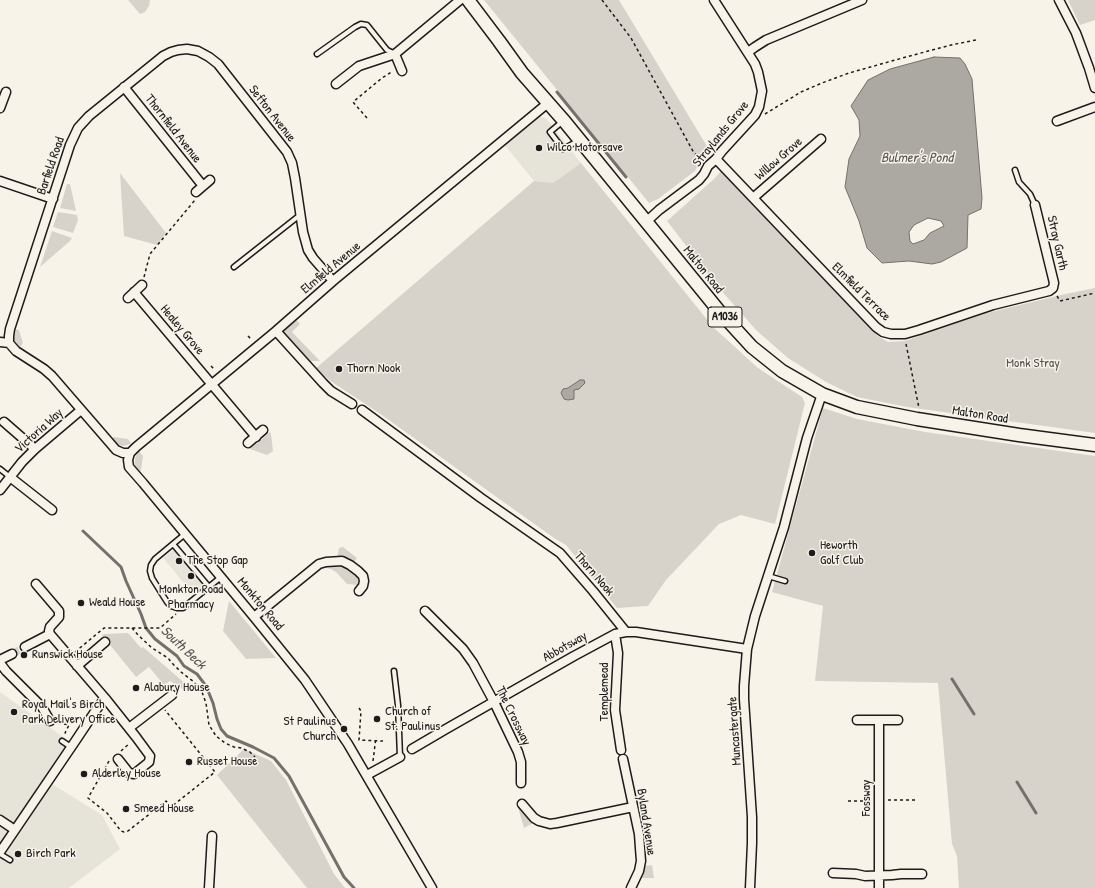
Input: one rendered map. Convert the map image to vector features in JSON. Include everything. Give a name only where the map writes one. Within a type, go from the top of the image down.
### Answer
[{"type":"main road","name":"Malton Road","points":[[468,0],[522,73],[580,139],[719,311],[752,347],[782,370],[822,394],[858,407],[917,419],[1095,445]]},
{"type":"street","points":[[336,84],[359,66],[395,54],[460,0]]},
{"type":"street","name":"Straylands Grove","points":[[646,222],[704,174],[708,166],[755,115],[759,107],[762,91],[761,81],[755,64],[714,0]]},
{"type":"street","points":[[748,52],[766,40],[862,0]]},
{"type":"street","points":[[1059,0],[1076,33],[1095,88]]},
{"type":"street","name":"Barfield Road","points":[[9,343],[10,329],[70,145],[78,128],[89,116],[163,56],[172,52],[187,49]]},
{"type":"street","name":"Sefton Avenue","points":[[187,49],[198,51],[209,56],[218,64],[287,152],[292,163],[302,232],[308,250],[313,258],[334,281]]},
{"type":"street","points":[[395,54],[401,69]]},
{"type":"street","name":"Thornfield Avenue","points":[[124,87],[203,186]]},
{"type":"street","points":[[0,108],[6,92]]},
{"type":"street","name":"Elmfield Avenue","points":[[130,454],[136,447],[276,331],[512,131],[548,103]]},
{"type":"street","points":[[1057,121],[1095,107]]},
{"type":"street","name":"Willow Grove","points":[[753,198],[821,139]]},
{"type":"street","name":"Elmfield Terrace","points":[[716,159],[876,327],[884,332],[891,334],[905,334],[992,305],[1049,291],[1053,288]]},
{"type":"street","points":[[196,192],[210,180]]},
{"type":"street","points":[[0,181],[53,199]]},
{"type":"street","name":"Stray Garth","points":[[1035,205],[1054,283],[1053,288]]},
{"type":"street","points":[[128,298],[142,285]]},
{"type":"street","name":"Healey Grove","points":[[134,292],[256,436]]},
{"type":"street","points":[[276,331],[310,365],[331,391],[352,404]]},
{"type":"street","points":[[0,342],[9,343],[16,351],[44,369],[52,376],[116,450],[130,454]]},
{"type":"street","name":"Muncastergate","points":[[750,888],[752,817],[744,686],[747,650],[767,576],[784,527],[807,438],[822,394]]},
{"type":"street","name":"Victoria Way","points":[[0,490],[22,462],[35,449],[82,410]]},
{"type":"street","name":"Thorn Nook","points":[[362,410],[481,498],[560,553],[626,632]]},
{"type":"street","points":[[2,421],[35,449]]},
{"type":"street","points":[[248,443],[263,430]]},
{"type":"street","name":"Monkton Road","points":[[130,454],[128,460],[129,467],[305,680],[370,774],[432,888]]},
{"type":"street","points":[[10,477],[52,510]]},
{"type":"street","points":[[254,617],[319,564],[326,562],[342,561],[358,571],[363,576],[364,581],[363,586],[359,591]]},
{"type":"street","points":[[36,584],[59,611],[59,617],[50,627],[50,634],[105,698],[150,756],[149,762],[134,774],[129,773],[120,755]]},
{"type":"street","name":"The Crossway","points":[[425,611],[463,649],[494,702],[518,752],[521,762],[521,784]]},
{"type":"street","name":"Abbotsway","points":[[412,749],[615,634],[636,632],[747,650]]},
{"type":"street","points":[[26,647],[50,634]]},
{"type":"street","name":"Templemead","points":[[615,634],[618,652],[615,710],[621,750]]},
{"type":"street","points":[[78,666],[105,642]]},
{"type":"street","points":[[12,654],[0,661],[6,671],[42,707],[50,721]]},
{"type":"street","points":[[129,728],[172,695]]},
{"type":"street","points":[[0,853],[105,698]]},
{"type":"street","points":[[857,720],[898,720]]},
{"type":"street","name":"Fossway","points":[[879,888],[880,720]]},
{"type":"street","points":[[370,774],[400,757]]},
{"type":"street","name":"Byland Avenue","points":[[623,759],[638,834],[641,861],[637,878],[631,888]]},
{"type":"street","points":[[522,804],[534,818],[550,824],[633,807]]},
{"type":"street","points":[[0,820],[15,830]]},
{"type":"street","points":[[209,888],[212,836]]},
{"type":"street","points":[[833,873],[865,876],[922,874]]},
{"type":"lane","points":[[317,54],[355,26],[361,24],[367,25],[387,50],[395,54]]},
{"type":"lane","points":[[564,120],[550,132],[563,150],[580,139]]},
{"type":"lane","points":[[1015,170],[1019,182],[1030,194],[1035,205]]},
{"type":"lane","points":[[234,267],[300,214]]},
{"type":"lane","points":[[0,469],[10,477]]},
{"type":"lane","points":[[185,534],[155,559],[151,565],[150,571],[152,578],[167,602],[171,606],[183,608],[221,577]]},
{"type":"lane","points":[[173,544],[209,587]]},
{"type":"lane","points":[[767,576],[785,581]]},
{"type":"lane","points":[[394,671],[398,705],[400,757]]},
{"type":"lane","points":[[62,741],[74,744]]},
{"type":"lane","points":[[0,853],[10,860]]},
{"type":"path","points":[[602,0],[631,38],[694,153],[703,158],[708,166]]},
{"type":"path","points":[[755,115],[763,115],[768,113],[801,92],[822,82],[906,57],[976,40]]},
{"type":"path","points":[[368,118],[353,102],[382,78],[401,69]]},
{"type":"path","points":[[142,285],[150,254],[196,200],[196,192]]},
{"type":"path","points":[[1053,288],[1060,301],[1095,293]]},
{"type":"path","points":[[905,334],[905,341],[919,410]]},
{"type":"path","points":[[140,628],[160,628],[183,608]]},
{"type":"path","points":[[132,628],[138,636],[152,648],[168,658],[181,672],[194,682],[202,692],[206,703],[210,725],[216,736],[225,743],[250,752],[255,757]]},
{"type":"path","points":[[109,761],[88,798],[108,813],[121,831],[124,832],[128,831],[166,801],[172,807],[215,772],[161,704]]},
{"type":"path","points":[[359,708],[361,711],[359,740],[383,742]]},
{"type":"path","points":[[50,721],[69,725],[65,733],[74,744]]},
{"type":"path","points":[[120,755],[136,737]]},
{"type":"path","points":[[370,774],[376,737]]},
{"type":"shaded area","name":"Wilco Motorsave","points":[[534,116],[546,118],[581,163],[553,183],[534,181],[503,143]]},
{"type":"shaded area","points":[[178,546],[209,583],[194,595],[163,558]]},
{"type":"shaded area","points":[[0,692],[77,747],[52,784],[102,815],[120,849],[69,888],[0,888]]},
{"type":"green space","points":[[128,0],[150,0],[149,6],[145,12],[140,14]]},
{"type":"green space","points":[[484,0],[619,0],[708,148],[695,171],[658,199],[649,203]]},
{"type":"green space","points":[[1068,0],[1095,0],[1095,20],[1080,25]]},
{"type":"green space","points":[[581,163],[713,327],[758,368],[802,397],[805,403],[775,524],[741,515],[719,524],[666,580],[648,606],[617,608],[566,545],[315,369],[534,181],[553,183]]},
{"type":"green space","name":"Monk Stray","points":[[722,170],[844,301],[879,337],[888,342],[905,341],[987,313],[1095,288],[1095,433],[907,407],[857,397],[826,382],[788,358],[757,331],[719,288],[667,221]]},
{"type":"green space","points":[[120,173],[166,233],[157,245],[124,236]]},
{"type":"green space","points":[[67,184],[70,184],[76,211],[60,208]]},
{"type":"green space","points":[[58,212],[77,215],[78,220],[73,233],[53,227]]},
{"type":"green space","points":[[52,231],[72,238],[40,267]]},
{"type":"green space","points":[[295,319],[300,324],[292,332],[320,361],[306,361],[284,334],[286,326]]},
{"type":"green space","points":[[15,329],[19,330],[23,343],[20,347],[13,340]]},
{"type":"green space","points":[[823,408],[857,419],[925,432],[1095,456],[1095,888],[959,888],[957,856],[952,844],[938,683],[815,681],[823,606],[772,592]]},
{"type":"green space","points":[[270,432],[273,451],[267,455],[250,449]]},
{"type":"green space","points":[[114,437],[128,439],[131,443],[122,446],[116,444],[111,439]]},
{"type":"green space","points":[[139,451],[143,456],[141,470],[139,473],[135,466],[135,460]]},
{"type":"green space","points":[[343,547],[357,558],[353,563],[337,558],[339,548]]},
{"type":"green space","points":[[327,564],[339,564],[353,570],[360,583],[358,585],[347,584],[336,572],[331,569],[321,567]]},
{"type":"green space","points":[[229,601],[276,658],[246,659],[223,631]]},
{"type":"green space","points":[[128,633],[141,648],[143,647],[187,685],[184,690],[170,681],[164,685],[149,667],[136,677],[102,635]]},
{"type":"green space","points":[[244,749],[271,761],[286,780],[334,874],[345,888],[307,888],[217,775]]},
{"type":"green space","points":[[517,804],[533,823],[524,828]]},
{"type":"green space","points":[[652,865],[654,878],[641,878],[644,866]]},
{"type":"water","name":"Bulmer's Pond","points":[[934,57],[960,58],[965,64],[972,79],[982,198],[981,209],[968,215],[967,248],[941,262],[932,264],[909,261],[882,263],[867,248],[859,221],[845,187],[849,159],[860,136],[859,120],[851,106],[868,80],[890,69]],"holes":[[[928,218],[941,221],[944,226],[930,233],[924,240],[913,244],[910,241],[909,232],[914,225]]]},
{"type":"water","points":[[580,380],[584,380],[585,383],[579,389],[574,390],[574,399],[564,399],[561,393],[563,389],[568,388]]},
{"type":"waterway","points":[[557,92],[626,177]]},
{"type":"waterway","name":"South Beck","points":[[83,531],[121,567],[146,628],[155,639],[177,656],[184,666],[197,674],[206,686],[221,729],[227,736],[274,758],[289,776],[344,877],[354,888]]},
{"type":"waterway","points":[[952,679],[974,714]]},
{"type":"waterway","points":[[1017,782],[1036,813]]},
{"type":"tunnel","points":[[12,654],[25,647]]},
{"type":"place","name":"Wilco Motorsave","points":[[539,148]]},
{"type":"place","name":"Thorn Nook","points":[[339,369]]},
{"type":"place","name":"Heworth Golf Club","points":[[812,553]]},
{"type":"place","name":"The Stop Gap","points":[[179,561]]},
{"type":"place","name":"Monkton Road Pharmacy","points":[[191,576]]},
{"type":"place","name":"Weald House","points":[[81,603]]},
{"type":"place","name":"Runswick House","points":[[24,655]]},
{"type":"place","name":"Alabury House","points":[[136,688]]},
{"type":"place","name":"Royal Mail's Birch Park Delivery Office","points":[[14,712]]},
{"type":"place","name":"Church of St. Paulinus","points":[[377,719]]},
{"type":"place","name":"St Paulinus Church","points":[[344,729]]},
{"type":"place","name":"Russet House","points":[[189,762]]},
{"type":"place","name":"Alderley House","points":[[84,774]]},
{"type":"place","name":"Smeed House","points":[[126,809]]},
{"type":"place","name":"Birch Park","points":[[18,854]]}]
